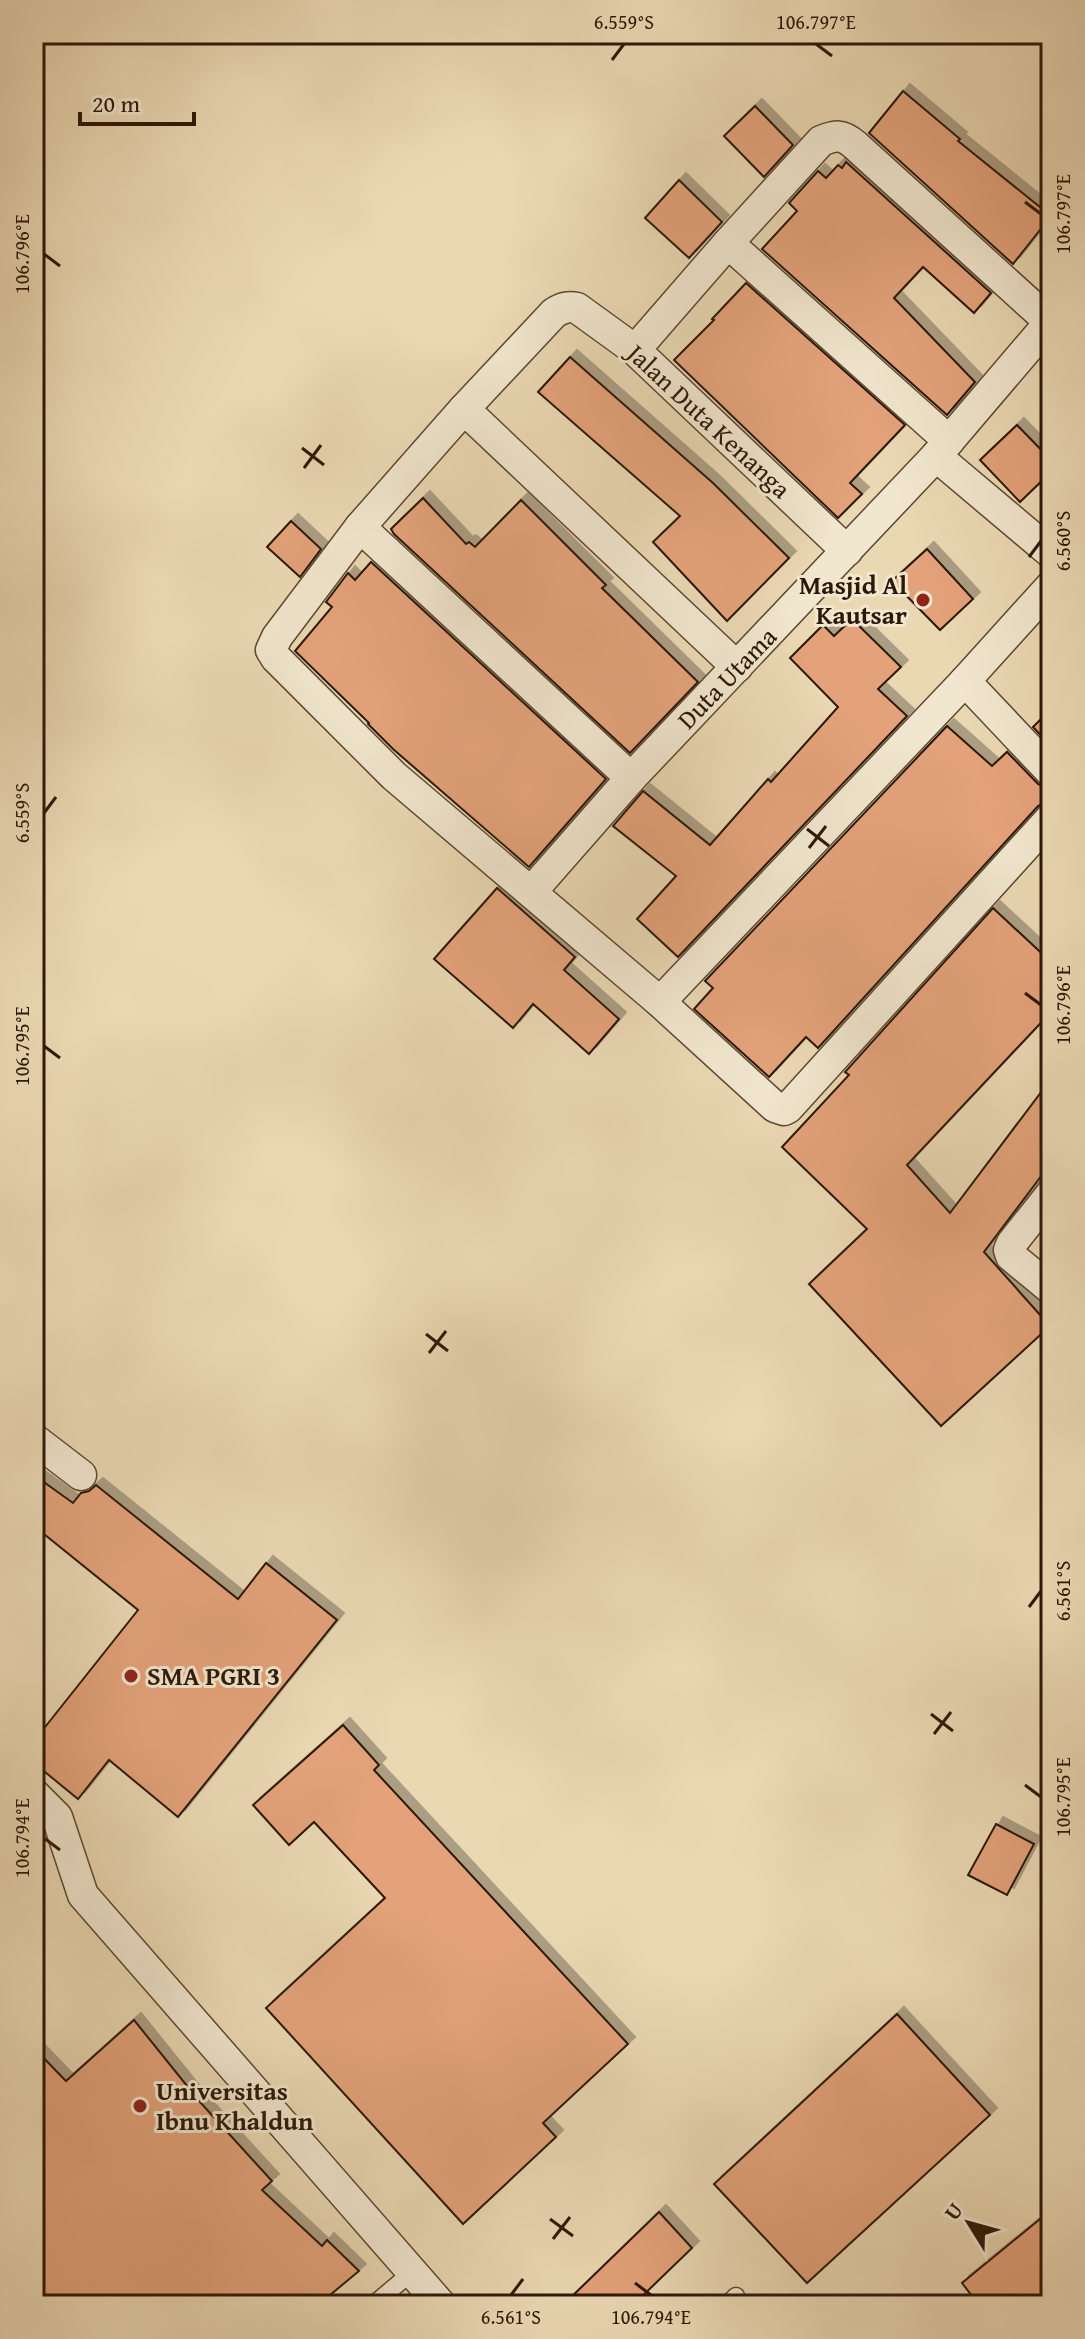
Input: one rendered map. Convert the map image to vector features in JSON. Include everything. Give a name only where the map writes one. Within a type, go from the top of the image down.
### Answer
[{"type":"street","points":[[635,350],[821,141],[835,135],[846,137],[1050,322]]},
{"type":"street","points":[[728,243],[1051,553]]},
{"type":"street","name":"Jalan Duta Kenanga","points":[[464,409],[561,308],[577,308],[635,350],[847,551]]},
{"type":"street","name":"Duta Utama","points":[[531,892],[631,778],[942,448],[1050,322]]},
{"type":"street","points":[[737,667],[464,409],[360,527],[277,637],[271,650],[394,776],[660,1002],[775,1107],[784,1110],[1051,818]]},
{"type":"street","points":[[360,527],[631,778]]},
{"type":"street","points":[[660,1002],[1051,586]]},
{"type":"street","points":[[965,681],[1051,772]]},
{"type":"street","points":[[1051,1194],[1009,1250],[1011,1256],[1051,1289]]},
{"type":"street","points":[[34,1439],[81,1475]]},
{"type":"street","points":[[34,1794],[57,1817],[83,1895],[441,2305]]},
{"type":"lane","points":[[373,2305],[412,2272]]},
{"type":"building","points":[[903,91],[960,139],[958,141],[1051,216],[1013,264],[869,133]]},
{"type":"building","points":[[755,106],[793,145],[764,177],[724,136]]},
{"type":"building","points":[[846,162],[991,293],[974,313],[923,267],[894,298],[975,382],[947,415],[762,249],[797,211],[789,203],[818,171],[826,178],[838,165],[842,168]]},
{"type":"building","points":[[679,180],[722,222],[689,258],[645,218]]},
{"type":"building","points":[[746,283],[905,425],[850,483],[862,494],[838,518],[674,360]]},
{"type":"building","points":[[570,357],[713,483],[789,558],[727,621],[653,542],[680,516],[538,392]]},
{"type":"building","points":[[1017,425],[1051,460],[1051,472],[1020,502],[980,460]]},
{"type":"building","points":[[423,498],[466,544],[469,542],[475,547],[521,500],[606,585],[602,588],[698,682],[630,753],[394,534],[391,529]]},
{"type":"building","points":[[291,521],[321,549],[300,577],[267,547]]},
{"type":"building","name":"Masjid Al Kautsar","points":[[927,549],[973,599],[940,630],[892,581]]},
{"type":"building","points":[[371,562],[606,779],[529,867],[393,749],[295,651],[332,607],[326,602],[348,573],[355,580]]},
{"type":"building","points":[[852,619],[901,667],[878,689],[907,716],[678,957],[637,919],[676,876],[613,826],[643,791],[710,845],[838,707],[790,658],[823,625],[834,636]]},
{"type":"building","points":[[1051,709],[1051,746],[1033,727]]},
{"type":"building","points":[[947,726],[992,766],[1007,752],[1038,784],[1051,790],[1051,799],[1038,806],[818,1048],[806,1037],[769,1077],[694,1009],[713,988],[705,981]]},
{"type":"building","points":[[497,888],[575,957],[564,970],[619,1019],[589,1054],[533,1004],[513,1028],[434,959]]},
{"type":"building","points":[[993,908],[1051,962],[1051,1012],[907,1165],[950,1213],[1051,1079],[1051,1163],[984,1252],[1050,1326],[941,1426],[809,1284],[867,1229],[782,1147],[849,1075],[845,1072]]},
{"type":"building","points":[[34,1475],[73,1503],[81,1493],[96,1485],[238,1599],[266,1563],[337,1620],[178,1817],[109,1760],[78,1799],[34,1763],[34,1741],[138,1610],[34,1526]]},
{"type":"building","points":[[343,1725],[379,1765],[374,1770],[628,2044],[543,2123],[556,2137],[463,2224],[266,2008],[385,1898],[314,1822],[289,1845],[253,1805]]},
{"type":"building","points":[[996,1824],[1034,1844],[1007,1895],[968,1875]]},
{"type":"building","points":[[897,2014],[990,2115],[807,2283],[714,2184]]},
{"type":"building","name":"Universitas Ibnu Khaldun","points":[[134,2020],[200,2102],[272,2181],[262,2190],[322,2246],[327,2240],[359,2271],[318,2305],[34,2305],[34,2048],[66,2081]]},
{"type":"building","points":[[1051,2210],[1051,2305],[979,2305],[962,2283]]},
{"type":"building","points":[[659,2212],[692,2248],[633,2305],[563,2305]]},
{"type":"place","name":"Masjid Al Kautsar","points":[[923,600]]},
{"type":"place","name":"SMA PGRI 3","points":[[131,1676]]},
{"type":"place","name":"Universitas Ibnu Khaldun","points":[[140,2106]]}]
